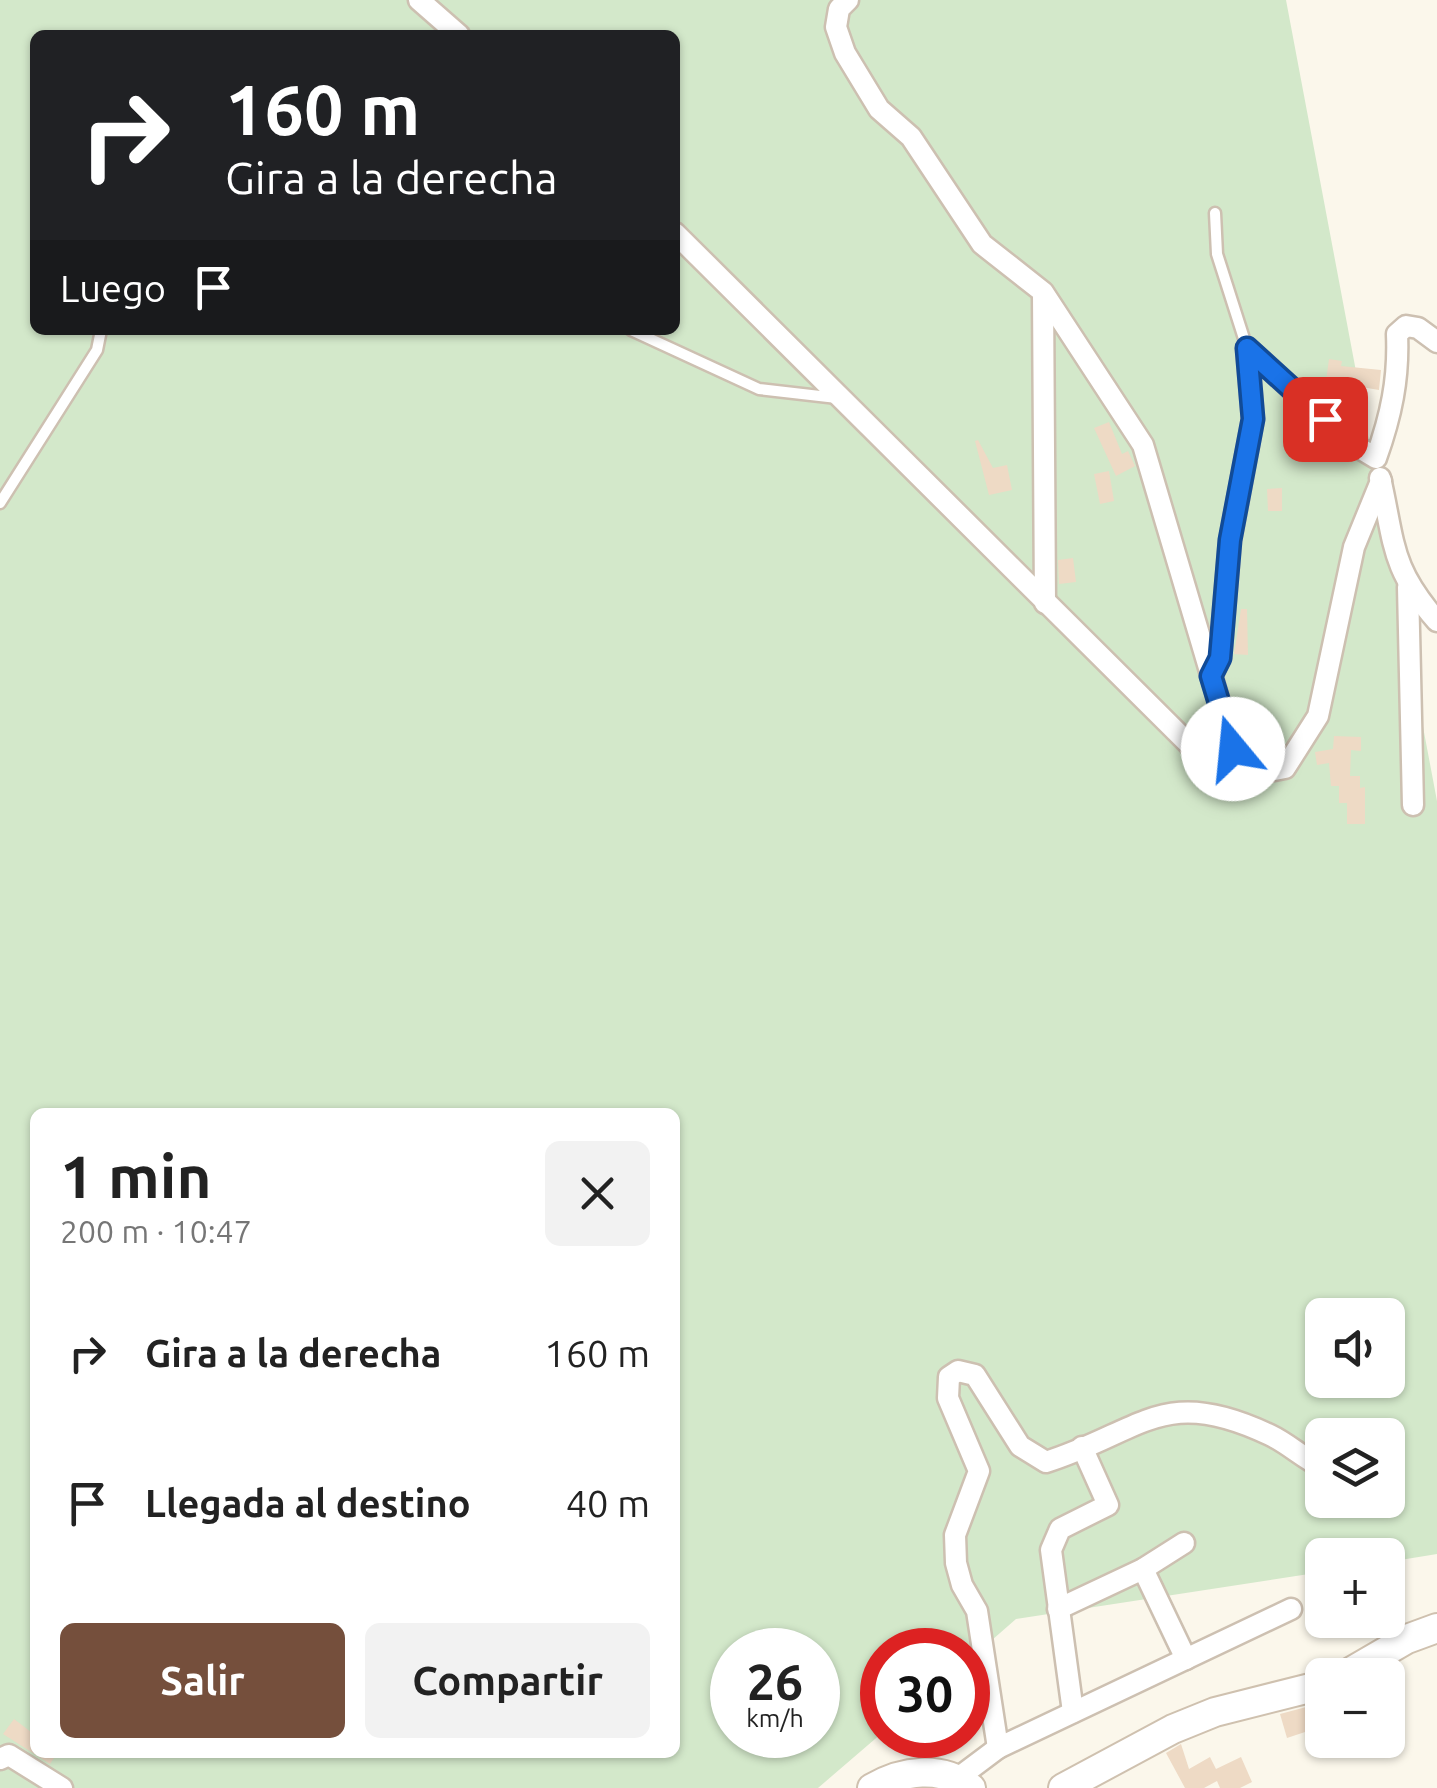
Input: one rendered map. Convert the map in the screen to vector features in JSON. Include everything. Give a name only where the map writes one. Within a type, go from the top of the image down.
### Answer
[{"type":"main road","points":[[1375,1658],[1437,1628]]},
{"type":"main road","points":[[1063,1788],[1173,1729],[1215,1712],[1305,1689]]},
{"type":"main road","points":[[872,1788],[907,1772],[964,1783]]},
{"type":"street","points":[[419,0],[453,30]]},
{"type":"street","points":[[848,0],[838,8],[836,27],[845,54],[879,109],[911,138],[982,244],[1043,292],[1143,445],[1211,676],[1241,763],[1258,773],[1285,768],[1318,716],[1354,546],[1381,480]]},
{"type":"street","points":[[680,238],[1204,760],[1221,770],[1234,770],[1241,763]]},
{"type":"street","points":[[1043,292],[1045,603]]},
{"type":"street","points":[[1437,342],[1418,328],[1406,326],[1397,334],[1398,368],[1392,412],[1376,458],[1392,547],[1408,587],[1437,621]]},
{"type":"street","points":[[1211,676],[1220,658],[1230,540],[1253,419],[1247,348]]},
{"type":"street","points":[[1247,348],[1351,443],[1376,458]]},
{"type":"street","points":[[1408,587],[1413,805]]},
{"type":"street","points":[[998,1748],[980,1625],[956,1563],[955,1535],[979,1471],[948,1398],[950,1378],[958,1371],[976,1375],[1020,1446],[1046,1462],[1180,1410],[1201,1410],[1271,1435],[1305,1456]]},
{"type":"street","points":[[1073,1712],[1058,1609],[1054,1537],[1060,1529],[1108,1505],[1082,1447]]},
{"type":"street","points":[[1058,1609],[1143,1569],[1184,1543]]},
{"type":"street","points":[[1143,1569],[1186,1659]]},
{"type":"street","points":[[964,1783],[998,1748],[1291,1609]]},
{"type":"street","points":[[0,1759],[9,1755],[21,1760],[62,1788]]},
{"type":"lane","points":[[1215,213],[1217,254],[1247,348]]},
{"type":"lane","points":[[0,502],[98,350],[100,335]]},
{"type":"lane","points":[[643,335],[758,389],[844,399]]},
{"type":"green space","points":[[0,0],[1286,0],[1437,801],[1437,1554],[1405,1559],[1405,1538],[1305,1538],[1305,1575],[1016,1619],[990,1642],[990,1628],[860,1628],[860,1752],[818,1788],[0,1788]]},
{"type":"building","points":[[1329,359],[1342,361],[1341,366],[1381,370],[1379,390],[1326,381]]},
{"type":"building","points":[[1109,422],[1122,454],[1128,451],[1135,466],[1116,476],[1094,428]]},
{"type":"building","points":[[978,440],[993,468],[1007,465],[1012,490],[989,495],[975,441]]},
{"type":"building","points":[[1109,471],[1114,501],[1100,504],[1094,474]]},
{"type":"building","points":[[1282,488],[1282,511],[1268,511],[1267,489]]},
{"type":"building","points":[[1073,558],[1076,582],[1059,584],[1058,560]]},
{"type":"building","points":[[1241,609],[1247,609],[1248,655],[1234,654]]},
{"type":"building","points":[[1334,736],[1361,737],[1361,751],[1351,750],[1350,776],[1360,776],[1360,788],[1365,787],[1365,824],[1347,824],[1347,803],[1339,803],[1339,786],[1331,786],[1329,763],[1317,765],[1315,752],[1333,749]]},
{"type":"building","points":[[1305,1707],[1305,1732],[1287,1738],[1280,1714]]},
{"type":"building","points":[[14,1719],[30,1731],[30,1751],[3,1734]]},
{"type":"building","points":[[1181,1744],[1189,1769],[1210,1757],[1216,1769],[1241,1757],[1252,1782],[1240,1788],[1220,1788],[1217,1781],[1204,1788],[1185,1788],[1166,1753]]},
{"type":"route","points":[[1233,749],[1211,676],[1220,658],[1230,540],[1242,458],[1253,419],[1247,348],[1325,419]]}]
